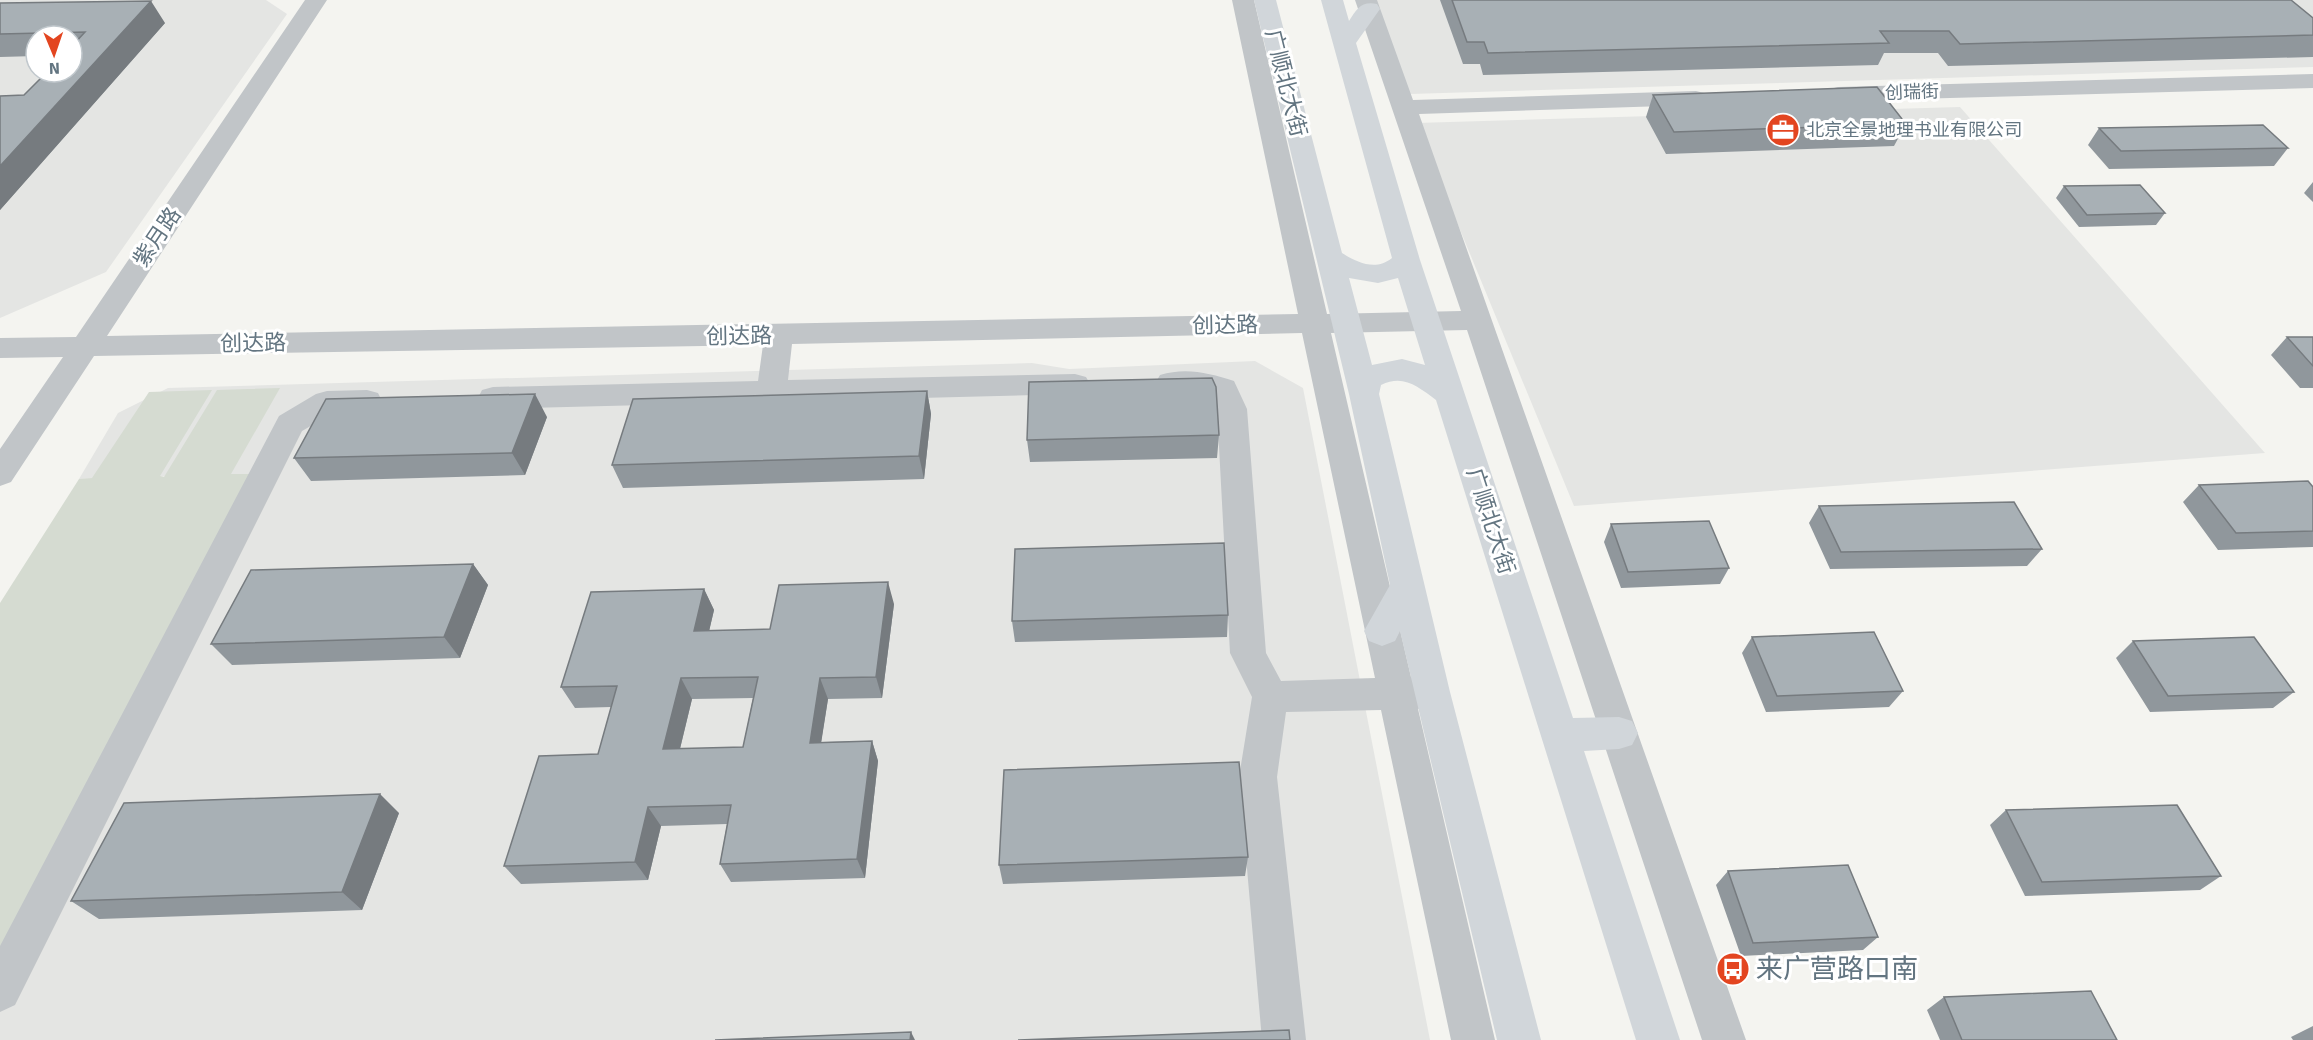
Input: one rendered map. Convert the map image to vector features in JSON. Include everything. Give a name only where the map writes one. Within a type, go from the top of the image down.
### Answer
[{"type":"main road","name":"广顺北大街","points":[[1265,0],[1329,256],[1330,323],[1364,394],[1432,692],[1519,1040]]},
{"type":"main road","name":"广顺北大街","points":[[1332,0],[1426,321],[1658,1040]]},
{"type":"main road","points":[[1345,42],[1367,4]]},
{"type":"main road","points":[[1267,112],[1286,82]]},
{"type":"main road","points":[[1329,256],[1342,267],[1368,274],[1389,273],[1399,268],[1407,260]]},
{"type":"main road","points":[[1364,394],[1368,379],[1397,368],[1418,372],[1450,395]]},
{"type":"main road","points":[[1382,631],[1408,585]]},
{"type":"main road","points":[[1559,735],[1619,733]]},
{"type":"street","name":"紫月路","points":[[0,474],[316,0]]},
{"type":"street","points":[[1242,0],[1267,112],[1330,323],[1382,631],[1473,1040]]},
{"type":"street","points":[[1367,4],[1478,320],[1724,1040]]},
{"type":"street","name":"创瑞街","points":[[1811,95],[2313,81]]},
{"type":"street","points":[[1404,107],[1715,98]]},
{"type":"street","name":"创达路","points":[[0,348],[1478,320]]},
{"type":"street","points":[[772,391],[779,335]]},
{"type":"street","points":[[1138,382],[1197,381],[1223,388],[1232,409],[1248,652],[1270,697],[1258,777],[1284,1040]]},
{"type":"street","points":[[467,399],[1103,383]]},
{"type":"street","points":[[0,990],[290,424],[327,402],[397,400]]},
{"type":"street","points":[[1270,697],[1432,692]]},
{"type":"shaded area","points":[[0,0],[266,0],[287,14],[106,272],[0,318]]},
{"type":"shaded area","points":[[1376,0],[2313,0],[2313,67],[1410,94]]},
{"type":"shaded area","points":[[1960,107],[2265,453],[1574,506],[1416,123]]},
{"type":"shaded area","points":[[1255,361],[1303,388],[1430,1040],[0,1040],[0,956],[250,474],[79,479],[118,413],[168,388],[1032,363],[1069,369]]},
{"type":"shaded area","points":[[280,388],[231,474],[251,474],[0,956],[0,603],[79,479],[92,478],[149,392],[212,390],[160,476],[164,477],[217,390]]},
{"type":"building","points":[[1452,0],[2291,0],[2313,18],[2313,35],[1960,44],[1949,31],[1880,31],[1889,43],[1488,53],[1484,42],[1467,42]]},
{"type":"building","points":[[151,1],[84,74],[84,24],[24,24],[24,33],[0,34],[0,3]]},
{"type":"building","points":[[35,84],[75,84],[0,166],[0,96],[24,95]]},
{"type":"building","points":[[1877,87],[1906,124],[1674,132],[1653,95]]},
{"type":"building","points":[[2263,125],[2288,148],[2121,151],[2099,128]]},
{"type":"building","points":[[2140,185],[2165,213],[2087,215],[2064,186]]},
{"type":"building","points":[[2287,337],[2313,337],[2313,366]]},
{"type":"building","points":[[1212,378],[1216,387],[1219,435],[1027,440],[1029,382]]},
{"type":"building","points":[[927,391],[919,456],[612,465],[633,399]]},
{"type":"building","points":[[535,394],[512,453],[294,458],[326,399]]},
{"type":"building","points":[[2308,481],[2313,487],[2313,531],[2236,533],[2199,485]]},
{"type":"building","points":[[2014,502],[2042,549],[1841,552],[1819,506]]},
{"type":"building","points":[[1709,521],[1729,568],[1628,572],[1611,524]]},
{"type":"building","points":[[1224,543],[1228,615],[1012,621],[1015,549]]},
{"type":"building","points":[[473,564],[444,637],[211,644],[251,570]]},
{"type":"building","points":[[888,582],[876,677],[820,678],[810,743],[872,741],[857,859],[720,864],[731,805],[648,807],[635,862],[504,866],[539,756],[598,754],[617,686],[561,687],[591,592],[704,589],[694,631],[770,629],[779,585]],"holes":[[[758,677],[743,747],[663,749],[681,678]]]},
{"type":"building","points":[[1874,632],[1903,691],[1777,696],[1752,637]]},
{"type":"building","points":[[2254,637],[2294,692],[2168,696],[2133,641]]},
{"type":"building","points":[[1239,762],[1248,857],[999,865],[1004,770]]},
{"type":"building","points":[[380,794],[342,892],[71,901],[124,803]]},
{"type":"building","points":[[2177,805],[2221,876],[2042,882],[2006,810]]},
{"type":"building","points":[[1848,865],[1878,937],[1753,943],[1728,871]]},
{"type":"building","points":[[2091,991],[2117,1040],[1962,1040],[1944,997]]},
{"type":"building","points":[[1289,1030],[1290,1040],[1018,1040]]},
{"type":"building","points":[[911,1032],[910,1040],[715,1040]]},
{"type":"place","name":"北京全景地理书业有限公司","points":[[1783,130]]},
{"type":"place","name":"来广营路口南","points":[[1733,969]]}]
